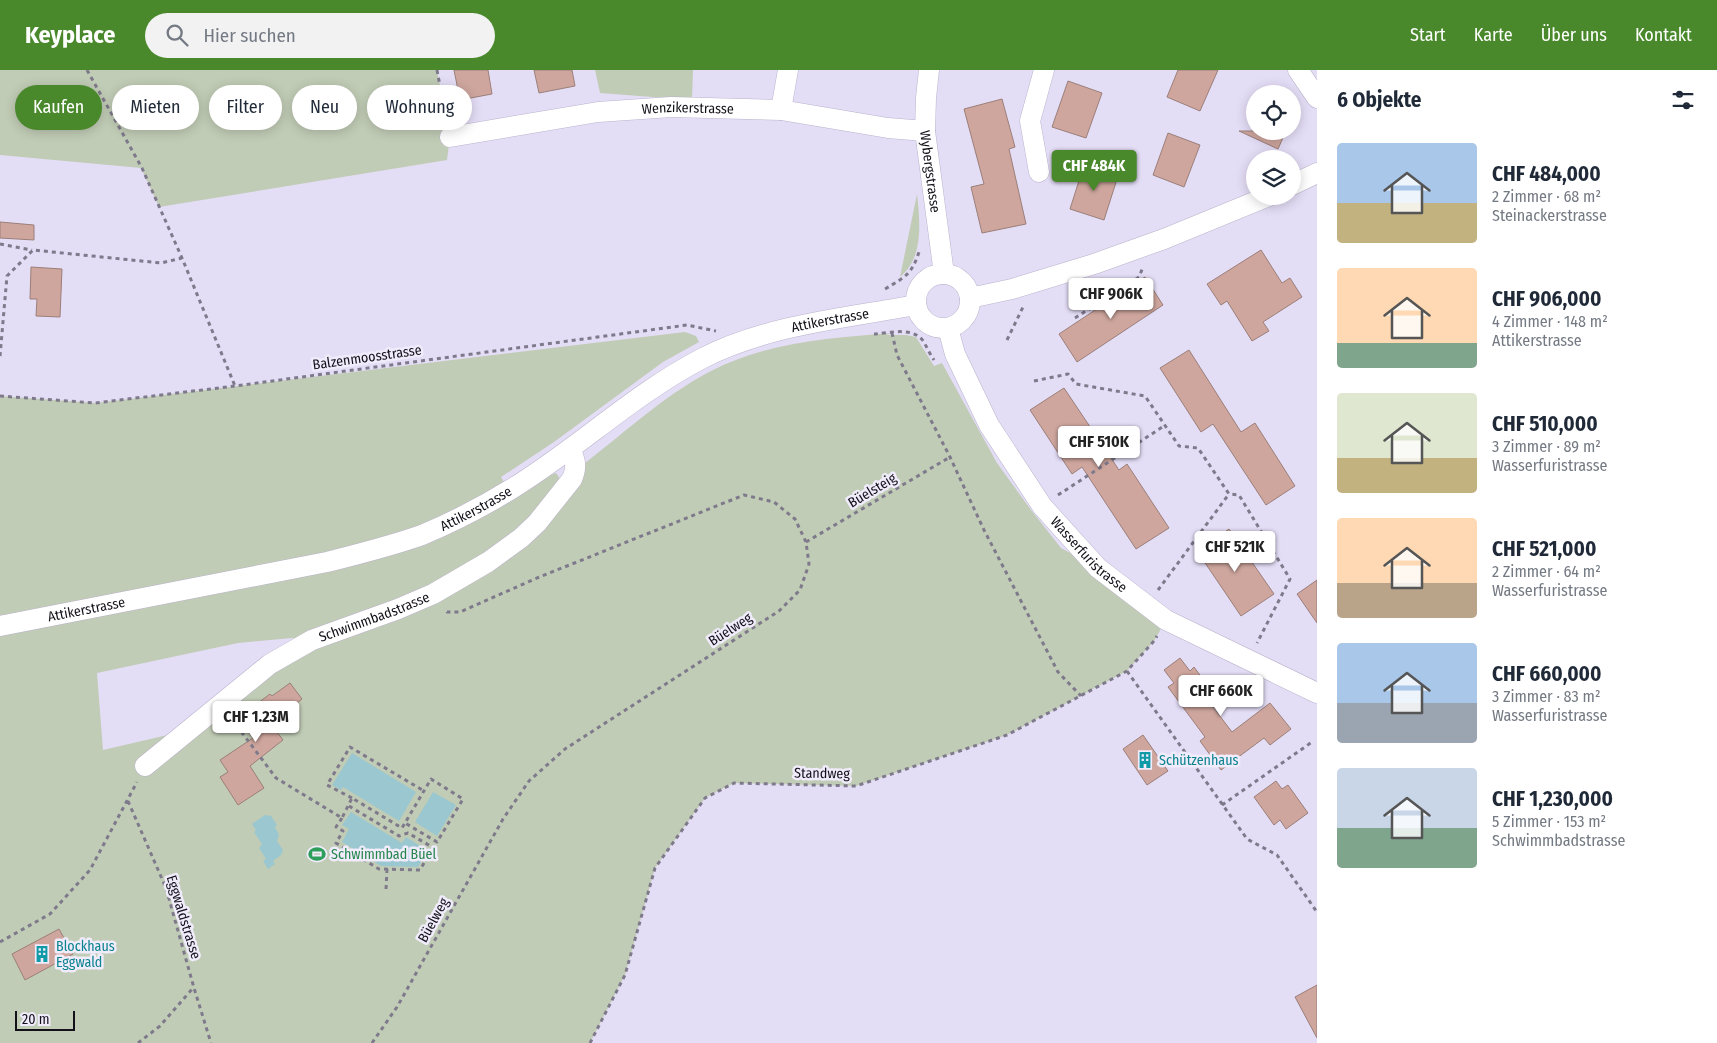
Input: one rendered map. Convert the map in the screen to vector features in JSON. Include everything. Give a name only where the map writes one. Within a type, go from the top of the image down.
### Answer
[{"type":"street","points":[[781,110],[788,70]]},
{"type":"street","name":"Wybergstrasse","points":[[929,70],[926,98],[926,131],[944,274]]},
{"type":"street","points":[[1039,172],[1030,121],[1044,70]]},
{"type":"street","name":"Wenzikerstrasse","points":[[450,137],[598,112],[671,107],[781,110],[888,128],[926,131]]},
{"type":"street","points":[[1301,181],[1317,173]]},
{"type":"street","points":[[970,298],[1012,289],[1094,264],[1164,239],[1247,205]]},
{"type":"street","points":[[944,274],[953,276],[961,281],[968,289],[970,298],[970,306],[963,320],[956,326],[948,328],[937,328],[927,324],[920,315],[916,305],[916,296],[926,280],[944,274]]},
{"type":"street","name":"Attikerstrasse","points":[[0,626],[327,562],[377,549],[422,534],[472,512],[513,488],[570,450],[651,390],[698,361],[729,346],[779,330],[916,305]]},
{"type":"street","name":"Wasserfuristrasse","points":[[948,328],[955,354],[989,425],[1042,506],[1098,568],[1166,620],[1317,693]]},
{"type":"street","name":"Schwimmbadstrasse","points":[[145,766],[270,664],[312,640],[390,612],[433,594],[488,562],[521,538],[536,523],[572,479],[576,470],[575,458],[570,450]]},
{"type":"path","points":[[87,70],[142,168],[235,386]]},
{"type":"path","points":[[437,70],[450,137]]},
{"type":"path","points":[[0,244],[33,250],[161,263],[182,258]]},
{"type":"path","points":[[877,292],[900,281],[910,273],[920,248]]},
{"type":"path","points":[[0,356],[7,276],[33,250]]},
{"type":"path","points":[[1075,318],[1139,277],[1146,259]]},
{"type":"path","points":[[1078,286],[1092,308]]},
{"type":"path","points":[[1007,340],[1026,302]]},
{"type":"path","name":"Balzenmoosstrasse","points":[[0,396],[96,403],[687,325],[720,332],[729,346]]},
{"type":"path","points":[[872,334],[905,332],[915,334],[923,341],[934,360]]},
{"type":"path","points":[[892,333],[897,355],[950,457],[984,530],[1058,672],[1081,696]]},
{"type":"path","points":[[1034,381],[1068,374],[1076,384],[1145,396],[1179,446],[1198,448],[1229,494]]},
{"type":"path","points":[[1042,506],[1164,426]]},
{"type":"path","name":"Büelsteig","points":[[806,542],[950,457]]},
{"type":"path","points":[[1146,606],[1229,494]]},
{"type":"path","points":[[1229,494],[1239,495],[1290,580],[1248,659]]},
{"type":"path","name":"Büelweg","points":[[372,1043],[397,1007],[503,819],[529,781],[565,749],[779,611],[800,590],[809,564],[806,542],[795,519],[774,502],[744,496],[537,578],[460,612],[447,612],[438,604],[433,594]]},
{"type":"path","name":"Standweg","points":[[590,1043],[625,975],[655,868],[705,798],[734,783],[856,786],[1007,735],[1127,671],[1154,641],[1166,620]]},
{"type":"path","points":[[1127,671],[1247,839],[1278,855],[1317,912]]},
{"type":"path","points":[[214,710],[234,722],[276,778],[342,818]]},
{"type":"path","points":[[1222,805],[1312,742]]},
{"type":"path","points":[[349,806],[399,836],[408,833],[434,848],[463,799],[431,779],[424,792],[402,828],[327,785],[350,748],[424,792]]},
{"type":"path","points":[[352,798],[336,827],[343,832],[336,843],[379,869],[420,870],[424,863]]},
{"type":"path","name":"Eggwaldstrasse","points":[[0,942],[50,914],[90,870],[128,801],[166,888],[211,1043]]},
{"type":"path","points":[[405,823],[437,842]]},
{"type":"path","points":[[386,889],[387,869]]},
{"type":"path","points":[[138,1043],[160,1026],[194,988]]},
{"type":"shaded area","points":[[0,70],[437,70],[440,85],[367,85],[367,130],[449,130],[450,137],[447,160],[159,207],[141,168],[0,155]]},
{"type":"shaded area","points":[[595,70],[693,70],[692,100],[600,93]]},
{"type":"shaded area","points":[[917,194],[919,238],[917,250],[908,269],[900,277]]},
{"type":"shaded area","points":[[685,332],[696,336],[699,342],[663,362],[554,442],[501,477],[514,499],[551,475],[556,473],[561,480],[532,516],[500,545],[504,551],[537,523],[572,479],[576,470],[658,405],[711,371],[732,361],[754,354],[799,343],[892,333],[886,335],[916,337],[934,366],[942,363],[997,463],[1061,548],[1098,568],[1166,620],[1154,641],[1127,671],[1007,735],[856,786],[734,783],[705,798],[655,868],[625,975],[590,1043],[0,1043],[0,396],[96,403]],"holes":[[[292,638],[311,641],[270,664],[189,730],[103,750],[97,673],[238,643]]]},
{"type":"shaded area","points":[[352,753],[416,792],[399,821],[343,787],[341,790],[332,785]]},
{"type":"shaded area","points":[[433,792],[456,805],[437,836],[415,822]]},
{"type":"shaded area","points":[[351,812],[402,843],[406,837],[428,851],[418,867],[381,866],[342,842],[349,829],[342,825]]},
{"type":"shaded area","points":[[265,815],[271,816],[277,825],[275,827],[279,835],[277,841],[283,850],[281,855],[273,861],[275,864],[268,869],[263,861],[266,859],[259,848],[262,844],[254,832],[256,830],[252,824]]},
{"type":"building","points":[[454,70],[488,70],[492,94],[472,98],[472,85],[457,85]]},
{"type":"building","points":[[534,70],[572,70],[575,86],[539,93]]},
{"type":"building","points":[[1178,70],[1218,70],[1200,111],[1167,97]]},
{"type":"building","points":[[1068,81],[1102,93],[1086,138],[1052,127]]},
{"type":"building","points":[[1002,99],[1015,147],[1009,149],[1026,224],[982,233],[971,187],[984,184],[964,109]]},
{"type":"building","points":[[1168,133],[1200,145],[1184,187],[1153,175]]},
{"type":"building","points":[[1258,140],[1282,140],[1278,149]]},
{"type":"building","points":[[1084,165],[1118,176],[1104,220],[1070,209]]},
{"type":"building","points":[[0,222],[34,225],[34,240],[0,238]]},
{"type":"building","points":[[1261,250],[1282,283],[1290,278],[1302,297],[1263,322],[1269,331],[1252,341],[1227,301],[1221,305],[1207,284]]},
{"type":"building","points":[[31,267],[62,269],[60,317],[36,316],[37,299],[30,299]]},
{"type":"building","points":[[1145,277],[1163,305],[1077,362],[1059,334]]},
{"type":"building","points":[[1189,350],[1241,432],[1255,423],[1295,486],[1266,505],[1213,424],[1201,432],[1160,368]]},
{"type":"building","points":[[1064,388],[1119,470],[1127,464],[1169,528],[1136,549],[1082,467],[1072,474],[1030,410]]},
{"type":"building","points":[[1229,529],[1274,594],[1241,616],[1197,551]]},
{"type":"building","points":[[1317,580],[1317,623],[1297,594]]},
{"type":"building","points":[[1180,658],[1190,671],[1194,667],[1208,686],[1213,682],[1225,699],[1213,707],[1232,732],[1270,703],[1291,729],[1270,745],[1264,738],[1221,770],[1200,741],[1205,737],[1168,687],[1174,683],[1164,670]]},
{"type":"building","points":[[290,683],[302,699],[271,724],[283,740],[250,766],[264,788],[238,805],[220,777],[228,772],[220,760],[253,738],[238,718],[270,694],[272,696]]},
{"type":"building","name":"Schützenhaus","points":[[1143,735],[1168,771],[1147,785],[1123,749]]},
{"type":"building","points":[[1276,781],[1282,789],[1288,785],[1308,813],[1286,829],[1280,820],[1274,825],[1254,797]]},
{"type":"building","name":"Blockhaus Eggwald","points":[[59,929],[73,954],[25,980],[12,954]]},
{"type":"building","points":[[1317,985],[1317,1038],[1295,997]]},
{"type":"place","name":"Schützenhaus","points":[[1145,760]]},
{"type":"place","name":"Schwimmbad Büel","points":[[317,854]]},
{"type":"place","name":"Blockhaus Eggwald","points":[[42,954]]}]
